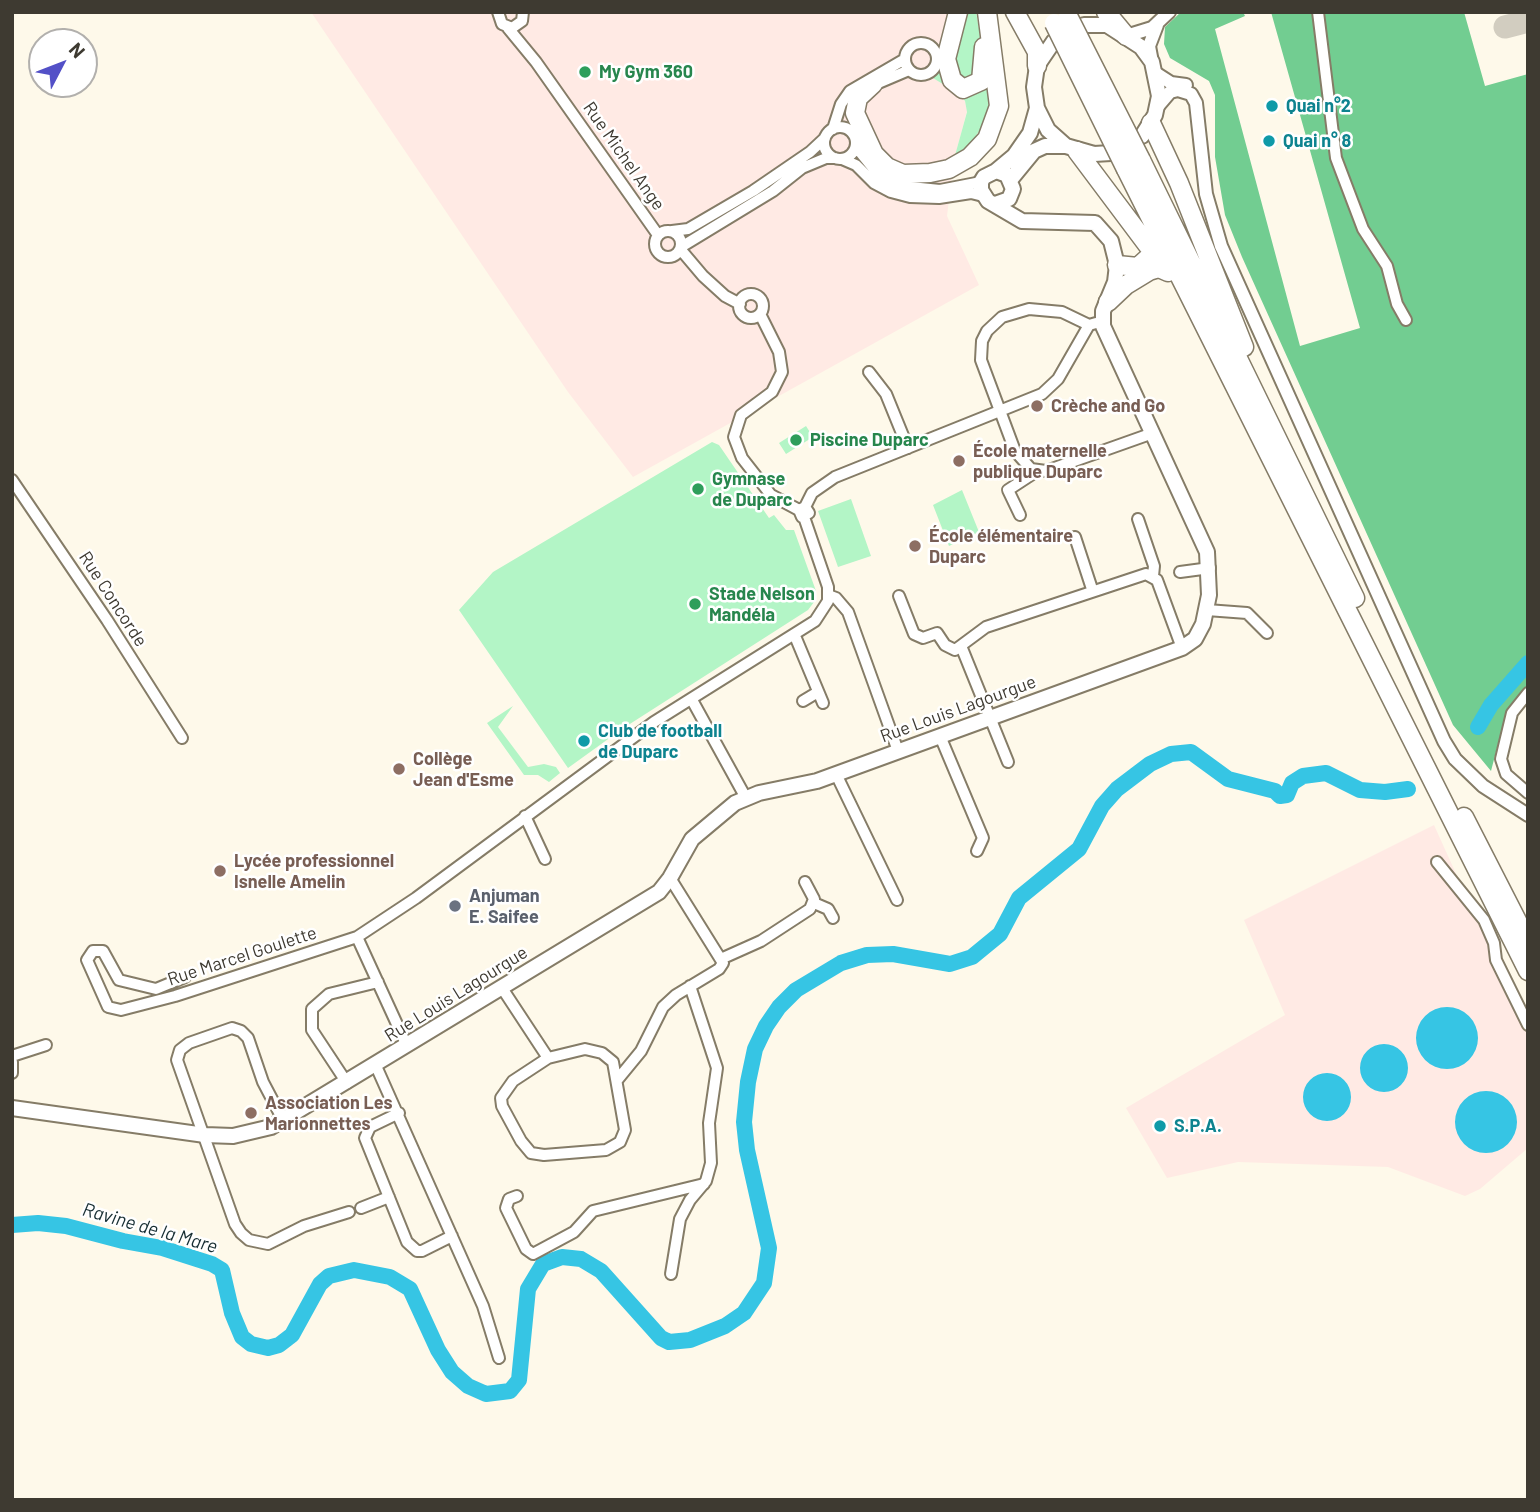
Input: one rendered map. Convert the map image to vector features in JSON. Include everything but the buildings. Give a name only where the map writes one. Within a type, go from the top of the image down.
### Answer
[{"type":"highway","points":[[958,12],[946,59],[952,80],[963,89],[981,81],[985,61],[986,12]]},
{"type":"highway","points":[[873,84],[858,98],[855,113],[874,154],[887,167],[903,174],[930,173],[948,169],[970,157],[987,139],[999,106],[986,12]]},
{"type":"highway","points":[[1014,12],[1037,52],[1037,66]]},
{"type":"highway","points":[[1106,12],[1126,36]]},
{"type":"highway","points":[[1058,21],[1311,509],[1528,942]]},
{"type":"highway","points":[[1150,122],[1179,183],[1311,509]]},
{"type":"highway","points":[[1071,148],[1168,272],[1279,471]]},
{"type":"highway","points":[[1133,164],[1279,471],[1528,971]]},
{"type":"highway","points":[[1117,265],[1138,267],[1154,251]]},
{"type":"highway","points":[[1108,302],[1126,285],[1149,271],[1159,268],[1168,272]]},
{"type":"main road","points":[[1058,21],[1037,66],[1034,87],[1037,108],[1048,130],[1071,148]]},
{"type":"main road","points":[[1084,25],[1107,25],[1141,47],[1155,68],[1150,122]]},
{"type":"main road","points":[[1037,108],[1023,146],[996,171],[984,177],[986,194],[1022,221],[1034,223],[1077,220],[1095,223],[1111,241],[1117,265],[1108,302],[1096,323],[1105,333],[1153,432],[1200,534],[1210,568],[1207,610],[1200,632],[1182,648]]},
{"type":"main road","points":[[986,194],[1005,202],[1011,187],[1034,151],[1045,146],[1111,153]]},
{"type":"main road","points":[[996,171],[1011,187],[1016,210],[1034,223]]},
{"type":"main road","name":"Rue Louis Lagourgue","points":[[12,1108],[205,1135],[254,1133],[283,1120],[376,1066],[659,892],[692,839],[724,809],[746,797],[836,774],[1182,648]]},
{"type":"street","name":"Rue Michel Ange","points":[[498,12],[499,21],[536,62],[658,235]]},
{"type":"street","points":[[1126,36],[1138,35],[1157,25],[1169,12]]},
{"type":"street","points":[[1318,12],[1336,158],[1357,216],[1387,266],[1397,304],[1406,320]]},
{"type":"street","points":[[1321,24],[1331,12]]},
{"type":"street","name":"Rue Michel Ange","points":[[508,28],[516,27],[522,17]]},
{"type":"street","name":"Rue Michel Ange","points":[[522,17],[525,39],[536,62]]},
{"type":"street","points":[[1157,25],[1149,46],[1155,68],[1171,83],[1184,83],[1199,96],[1202,104],[1200,127]]},
{"type":"street","points":[[907,65],[859,92],[849,104],[848,129],[855,136],[856,147],[878,174],[900,186],[986,194],[920,198],[900,194],[874,183],[856,165],[828,153],[829,134],[841,104],[850,92],[907,65]]},
{"type":"street","points":[[1150,122],[1170,92],[1186,91],[1196,103],[1206,194],[1221,246],[1444,741],[1455,759],[1483,786],[1528,815]]},
{"type":"street","points":[[829,134],[848,129]]},
{"type":"street","name":"Rue Michel Ange","points":[[671,231],[688,229],[767,181],[829,134]]},
{"type":"street","points":[[678,251],[680,237],[671,231],[658,235],[657,250],[664,256],[678,251],[773,191],[813,162],[851,155],[856,147]]},
{"type":"street","points":[[678,251],[720,290],[743,299],[754,295],[761,299],[763,306],[756,316]]},
{"type":"street","points":[[743,299],[742,313],[756,316],[782,364],[780,382],[772,392],[741,415],[734,437],[742,457],[771,495],[803,511]]},
{"type":"street","points":[[898,751],[848,612],[836,598],[828,595],[803,511],[812,493],[825,482],[999,412],[1049,388],[1096,323],[1062,312],[1037,309],[1011,312],[994,323],[982,341],[981,360],[999,412],[1020,460],[1037,471]]},
{"type":"street","points":[[869,372],[886,394],[908,448]]},
{"type":"street","points":[[1020,515],[1008,490],[1037,471],[1062,467],[1153,432]]},
{"type":"street","name":"Rue Concorde","points":[[12,480],[107,620],[182,738]]},
{"type":"street","points":[[1138,519],[1154,566],[1153,576],[1182,648]]},
{"type":"street","points":[[1075,537],[1092,589]]},
{"type":"street","points":[[1180,572],[1210,568]]},
{"type":"street","points":[[899,596],[911,630],[917,637],[923,638],[937,633],[950,649],[961,646],[986,627],[1139,574],[1153,576]]},
{"type":"street","name":"Rue Marcel Goulette","points":[[185,977],[156,989],[137,982],[119,980],[103,951],[93,951],[86,960],[108,1007],[121,1010],[175,996],[357,937],[416,898],[654,722],[795,636],[821,615],[828,595]]},
{"type":"street","points":[[1207,610],[1247,613],[1267,633]]},
{"type":"street","points":[[795,636],[821,697],[803,701]]},
{"type":"street","points":[[961,646],[1008,762]]},
{"type":"street","points":[[1528,693],[1513,713],[1501,759],[1506,774],[1528,793]]},
{"type":"street","points":[[692,700],[746,797]]},
{"type":"street","points":[[940,736],[983,838],[977,851]]},
{"type":"street","points":[[836,774],[897,900]]},
{"type":"street","points":[[525,816],[545,859]]},
{"type":"street","points":[[861,860],[873,854]]},
{"type":"street","points":[[1437,862],[1484,920],[1494,943],[1496,960],[1528,1025]]},
{"type":"street","points":[[670,878],[723,958]]},
{"type":"street","points":[[805,883],[814,903],[828,909],[834,918]]},
{"type":"street","points":[[618,1079],[641,1051],[663,1007],[690,986],[719,969],[723,958],[761,941],[814,903]]},
{"type":"street","points":[[357,937],[407,1046]]},
{"type":"street","points":[[347,1083],[312,1030],[312,1009],[329,994],[378,982]]},
{"type":"street","points":[[671,1274],[680,1219],[711,1170],[709,1123],[717,1068],[690,986]]},
{"type":"street","points":[[502,988],[548,1058]]},
{"type":"street","points":[[283,1120],[263,1082],[248,1038],[241,1031],[232,1028],[189,1043],[178,1054],[235,1224],[249,1240],[268,1244],[304,1226],[349,1212]]},
{"type":"street","points":[[12,1056],[47,1045]]},
{"type":"street","points":[[609,1058],[618,1079],[625,1130],[620,1142],[606,1150],[536,1155],[521,1141],[502,1106],[501,1098],[513,1081],[548,1058],[585,1049],[609,1058],[633,1056],[641,1051]]},
{"type":"street","points":[[12,1062],[12,1073]]},
{"type":"street","points":[[376,1066],[482,1306],[499,1358]]},
{"type":"street","points":[[399,1113],[370,1127],[365,1138],[407,1242],[413,1249],[422,1251],[452,1236]]},
{"type":"street","points":[[517,1196],[509,1199],[506,1208],[526,1249],[533,1254],[574,1232],[593,1211],[704,1184]]},
{"type":"street","points":[[361,1208],[389,1196]]},
{"type":"shaded area","points":[[311,12],[960,12],[959,94],[965,101],[967,111],[954,160],[947,216],[979,285],[633,477],[568,392]]},
{"type":"shaded area","points":[[1434,825],[1528,1033],[1528,1148],[1480,1189],[1465,1196],[1388,1167],[1238,1162],[1167,1178],[1126,1108],[1285,1015],[1244,920]]},
{"type":"green space","points":[[960,12],[976,12],[991,98],[983,125],[970,145],[954,159],[967,112],[965,101],[959,94],[933,78]]},
{"type":"green space","points":[[1181,12],[1243,12],[1245,16],[1215,29],[1300,346],[1360,328],[1271,12],[1464,12],[1485,86],[1528,74],[1528,691],[1505,717],[1491,771],[1453,725],[1242,257],[1225,215],[1215,157],[1215,95],[1209,81],[1170,58],[1164,44],[1165,27]]},
{"type":"green space","name":"Piscine Duparc","points":[[806,426],[813,437],[786,454],[779,443]]},
{"type":"green space","points":[[712,442],[719,445],[769,518],[774,515],[786,530],[794,530],[816,591],[814,602],[808,610],[622,729],[568,768],[459,610],[493,572]]},
{"type":"green space","points":[[962,490],[979,532],[949,546],[933,505]]},
{"type":"green space","points":[[851,499],[871,556],[838,567],[818,511]]},
{"type":"green space","points":[[513,706],[498,727],[528,767],[544,764],[556,767],[560,773],[549,782],[538,775],[524,775],[487,723]]},
{"type":"water","points":[[1447,1007],[1469,1016],[1478,1038],[1469,1060],[1447,1069],[1425,1060],[1416,1038],[1425,1016]]},
{"type":"water","points":[[1384,1044],[1401,1051],[1408,1068],[1401,1085],[1384,1092],[1367,1085],[1360,1068],[1367,1051]]},
{"type":"water","points":[[1327,1073],[1344,1080],[1351,1097],[1344,1114],[1327,1121],[1310,1114],[1303,1097],[1310,1080]]},
{"type":"water","points":[[1486,1091],[1508,1100],[1517,1122],[1508,1144],[1486,1153],[1464,1144],[1455,1122],[1464,1100]]},
{"type":"waterway","name":"Ravine de la Mare","points":[[1478,727],[1491,705],[1528,663]]},
{"type":"waterway","name":"Ravine de la Mare","points":[[12,1225],[38,1223],[66,1226],[162,1248],[212,1264],[222,1270],[232,1313],[242,1337],[251,1344],[268,1348],[279,1345],[292,1335],[320,1284],[329,1276],[354,1270],[390,1277],[410,1289],[438,1350],[452,1372],[468,1386],[486,1394],[510,1391],[519,1380],[528,1289],[543,1264],[562,1257],[581,1259],[601,1271],[661,1338],[669,1342],[690,1340],[725,1326],[744,1313],[764,1283],[769,1248],[747,1150],[744,1122],[748,1082],[755,1049],[766,1026],[779,1007],[796,990],[841,963],[867,955],[893,954],[950,964],[972,957],[1000,934],[1019,898],[1079,849],[1102,806],[1117,789],[1150,764],[1171,754],[1191,752],[1228,779],[1275,791],[1280,796],[1287,795],[1292,783],[1303,776],[1326,773],[1360,790],[1385,792],[1408,789]]},
{"type":"taxiway","points":[[1505,27],[1528,21]]},
{"type":"place","name":"My Gym 360","points":[[585,72]]},
{"type":"place","name":"Quai n°2","points":[[1272,106]]},
{"type":"place","name":"Quai n° 8","points":[[1269,141]]},
{"type":"place","name":"Crèche and Go","points":[[1037,406]]},
{"type":"place","name":"Piscine Duparc","points":[[796,440]]},
{"type":"place","name":"École maternelle publique Duparc","points":[[959,461]]},
{"type":"place","name":"Gymnase de Duparc","points":[[698,489]]},
{"type":"place","name":"École élémentaire Duparc","points":[[915,546]]},
{"type":"place","name":"Stade Nelson Mandéla","points":[[695,604]]},
{"type":"place","name":"Club de football de Duparc","points":[[584,741]]},
{"type":"place","name":"Collège Jean d'Esme","points":[[399,769]]},
{"type":"place","name":"Lycée professionnel Isnelle Amelin","points":[[220,871]]},
{"type":"place","name":"Anjuman E. Saifee","points":[[455,906]]},
{"type":"place","name":"Association Les Marionnettes","points":[[251,1113]]},
{"type":"place","name":"S.P.A.","points":[[1160,1126]]}]
